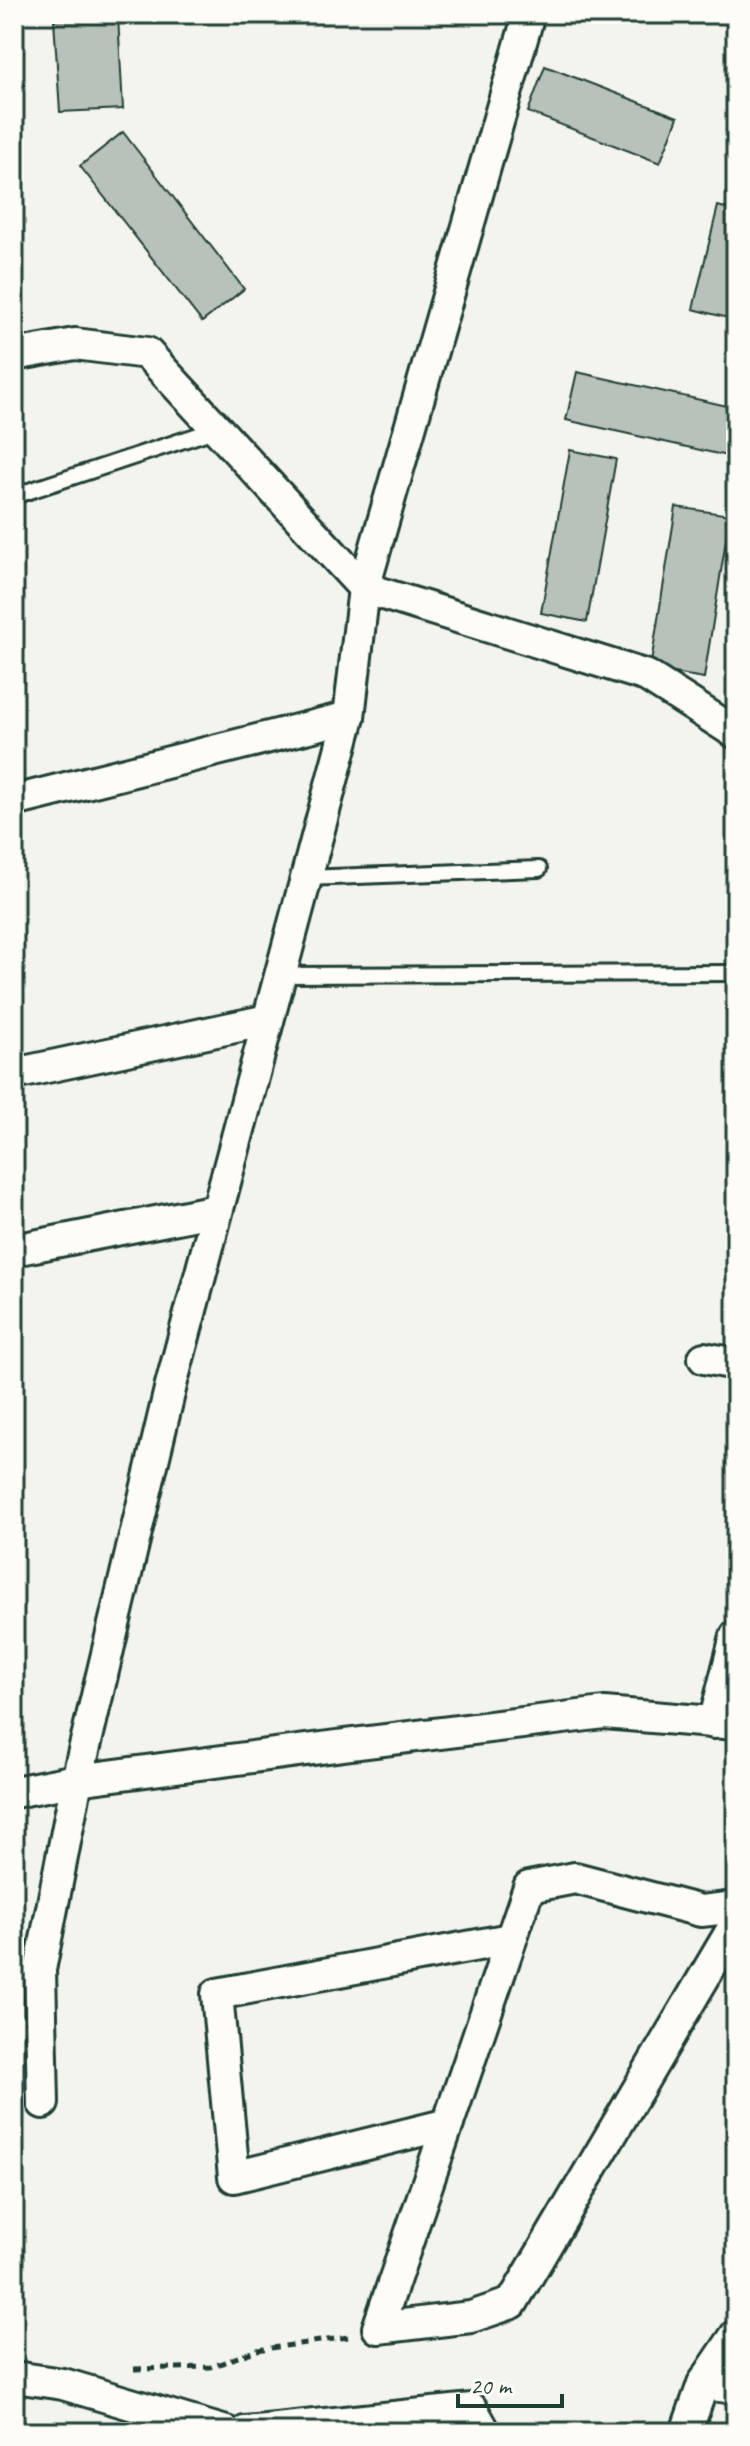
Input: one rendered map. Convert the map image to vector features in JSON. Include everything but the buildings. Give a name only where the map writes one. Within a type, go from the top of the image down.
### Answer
[{"type":"street","points":[[43,2103],[40,1970],[77,1780],[171,1385],[349,717],[364,588],[529,14]]},
{"type":"street","points":[[14,355],[75,344],[147,353],[364,588],[647,676],[736,733]]},
{"type":"street","points":[[14,801],[349,717]]},
{"type":"street","points":[[14,1074],[268,1020]]},
{"type":"street","points":[[14,1250],[217,1210]]},
{"type":"street","points":[[704,1358],[736,1364]]},
{"type":"street","points":[[14,1792],[77,1780],[604,1713],[725,1724],[736,1636]]},
{"type":"street","points":[[736,1907],[701,1911],[575,1878],[529,1887],[378,2328],[471,2317],[512,2303],[736,1923]]},
{"type":"street","points":[[448,2124],[234,2177],[217,1994],[510,1939]]},
{"type":"street","points":[[686,2432],[703,2384],[736,2335]]},
{"type":"street","points":[[14,2377],[63,2384],[218,2431]]},
{"type":"street","points":[[703,2384],[736,2388]]},
{"type":"street","points":[[245,2432],[472,2409],[485,2432]]},
{"type":"lane","points":[[14,496],[218,429]]},
{"type":"lane","points":[[306,878],[539,869]]},
{"type":"lane","points":[[280,975],[733,973]]},
{"type":"path","points":[[129,2369],[211,2367],[257,2350],[361,2335],[378,2328]]}]
